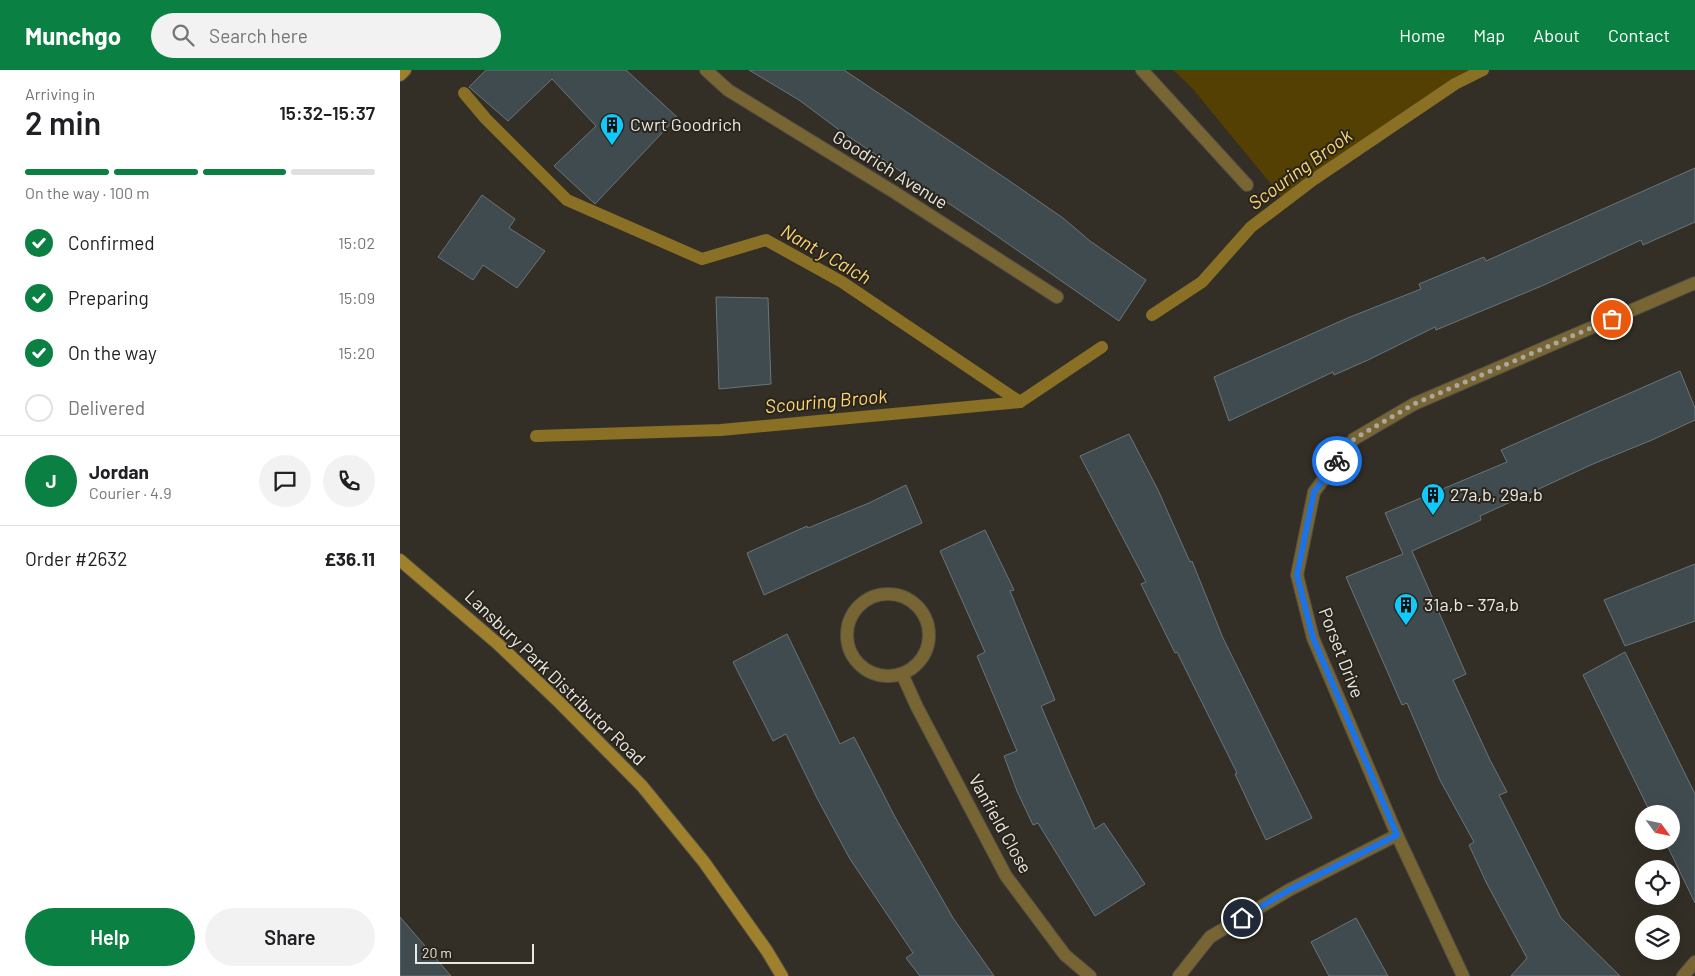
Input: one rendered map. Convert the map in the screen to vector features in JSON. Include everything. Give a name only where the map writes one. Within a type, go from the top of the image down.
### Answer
[{"type":"street","points":[[400,75],[405,70]]},
{"type":"street","points":[[1142,70],[1247,185]]},
{"type":"street","name":"Goodrich Avenue","points":[[710,71],[728,90],[894,192],[1057,297]]},
{"type":"street","name":"Porset Drive","points":[[1463,976],[1397,835],[1313,638],[1297,575],[1314,492],[1354,439],[1414,404],[1695,283]]},
{"type":"street","name":"Lansbury Park Distributor Road","points":[[400,560],[512,657],[642,786],[704,862],[767,950],[782,976]]},
{"type":"street","points":[[894,594],[907,598],[918,606],[926,618],[929,631],[928,645],[923,657],[914,667],[902,674],[889,677],[875,674],[863,668],[854,658],[849,646],[847,633],[850,620],[857,608],[868,599],[880,595],[894,594]]},
{"type":"street","name":"Vanfield Close","points":[[902,674],[917,707],[1006,876],[1066,955],[1090,976]]},
{"type":"street","points":[[1179,976],[1210,937],[1289,890],[1397,835]]},
{"type":"street","points":[[1683,976],[1695,962]]},
{"type":"shaded area","points":[[1173,70],[1483,70],[1455,84],[1285,201],[1192,88]]},
{"type":"building","name":"Cwrt Goodrich","points":[[486,70],[626,70],[677,117],[595,204],[554,166],[596,126],[552,79],[508,121],[469,87]]},
{"type":"building","points":[[749,70],[844,70],[1063,218],[1090,241],[1146,280],[1119,321],[981,225],[842,132],[799,100]]},
{"type":"building","points":[[1695,168],[1695,222],[1643,245],[1641,240],[1544,285],[1436,330],[1435,327],[1368,360],[1334,375],[1333,372],[1229,421],[1214,377],[1350,317],[1421,289],[1419,284],[1484,257],[1486,261]]},
{"type":"building","points":[[482,195],[515,219],[509,228],[545,251],[517,288],[483,265],[473,280],[438,257]]},
{"type":"building","points":[[716,297],[768,298],[771,384],[719,389]]},
{"type":"building","points":[[1680,371],[1695,408],[1695,420],[1480,516],[1481,520],[1412,551],[1466,674],[1453,680],[1507,792],[1499,795],[1561,918],[1620,976],[1511,976],[1527,958],[1487,884],[1469,845],[1474,842],[1440,780],[1407,703],[1402,705],[1346,577],[1403,554],[1385,513],[1507,462],[1501,450]]},
{"type":"building","points":[[1129,434],[1158,490],[1190,562],[1192,561],[1223,638],[1312,818],[1266,840],[1235,774],[1237,773],[1141,584],[1146,582],[1080,456]]},
{"type":"building","points":[[906,485],[922,523],[764,595],[747,553],[807,526],[808,528],[869,503]]},
{"type":"building","points":[[985,530],[1014,590],[1010,591],[1055,700],[1041,706],[1095,829],[1104,823],[1145,884],[1095,916],[1038,823],[1033,825],[1017,791],[1004,756],[1017,751],[977,656],[985,652],[940,551]]},
{"type":"building","points":[[1695,564],[1695,621],[1625,646],[1604,600]]},
{"type":"building","points":[[787,634],[840,744],[854,737],[895,817],[953,918],[994,976],[920,976],[906,958],[913,953],[850,859],[817,798],[786,734],[773,741],[733,662]]},
{"type":"building","points":[[1625,652],[1695,794],[1695,903],[1680,872],[1680,860],[1674,860],[1669,850],[1680,850],[1680,805],[1647,805],[1583,675]]},
{"type":"building","points":[[400,917],[451,976],[400,976]]},
{"type":"building","points":[[1356,918],[1388,976],[1329,976],[1311,942]]},
{"type":"waterway","name":"Scouring Brook","points":[[1152,315],[1202,282],[1251,227],[1313,180],[1455,84],[1483,70]]},
{"type":"waterway","name":"Nant y Calch","points":[[464,93],[486,119],[567,200],[702,259],[766,240],[842,282],[1020,402]]},
{"type":"waterway","name":"Scouring Brook","points":[[536,436],[721,430],[1020,402],[1102,347]]},
{"type":"way so far","points":[[1337,461],[1354,439],[1414,404],[1612,319]]},
{"type":"place","name":"Cwrt Goodrich","points":[[612,146]]},
{"type":"place","name":"27a,b, 29a,b","points":[[1433,516]]},
{"type":"place","name":"31a,b - 37a,b","points":[[1406,626]]},
{"type":"route","points":[[1242,918],[1289,890],[1397,835],[1313,638],[1297,575],[1314,492],[1337,461]]}]
